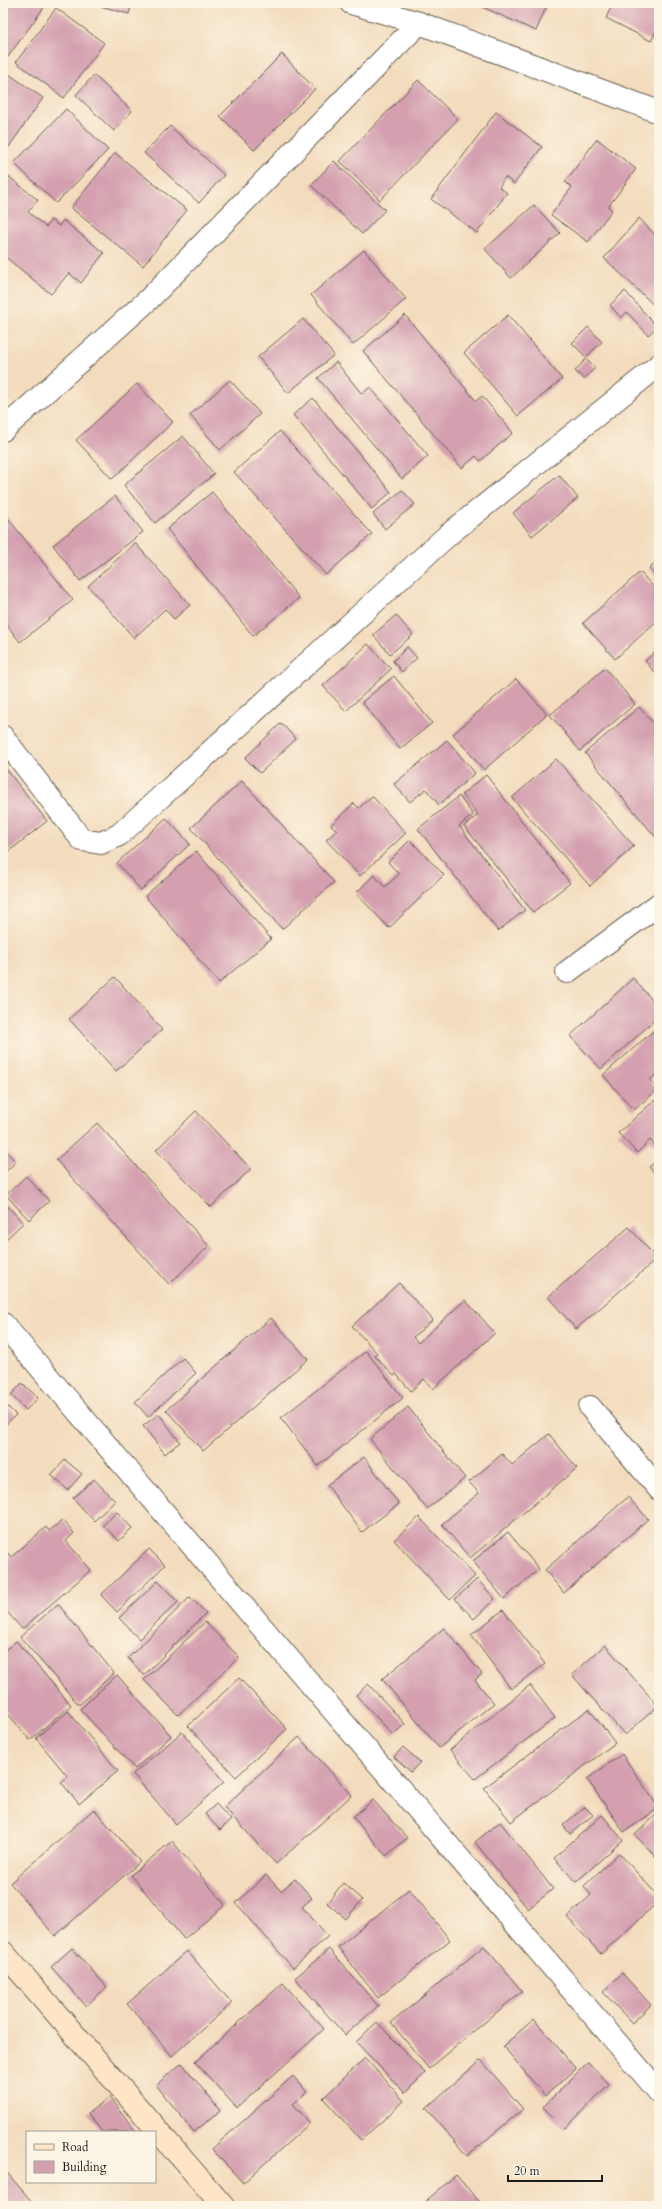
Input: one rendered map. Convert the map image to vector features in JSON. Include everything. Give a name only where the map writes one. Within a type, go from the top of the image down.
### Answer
[{"type":"street","points":[[351,3],[418,23],[659,112]]},
{"type":"street","points":[[3,430],[148,300],[418,23]]},
{"type":"street","points":[[3,737],[82,840],[101,843],[119,835],[448,535],[659,365]]},
{"type":"street","points":[[567,972],[659,904]]},
{"type":"street","points":[[3,1324],[659,2092]]},
{"type":"street","points":[[590,1407],[659,1489]]},
{"type":"street","points":[[3,1952],[223,2206]]},
{"type":"building","points":[[3,3],[41,3],[45,6],[7,58],[3,55]]},
{"type":"building","points":[[90,3],[132,3],[129,14]]},
{"type":"building","points":[[482,3],[548,3],[536,31],[480,6]]},
{"type":"building","points":[[613,3],[659,3],[659,25],[651,41],[606,18]]},
{"type":"building","points":[[56,8],[104,43],[64,98],[16,62]]},
{"type":"building","points":[[282,54],[315,89],[254,150],[220,116]]},
{"type":"building","points":[[3,70],[43,98],[6,151],[3,149]]},
{"type":"building","points":[[94,75],[132,111],[114,131],[76,95]]},
{"type":"building","points":[[418,80],[458,119],[380,200],[340,161]]},
{"type":"building","points":[[66,109],[108,150],[56,203],[14,163]]},
{"type":"building","points":[[496,112],[542,147],[514,184],[505,177],[499,187],[507,193],[477,233],[431,199]]},
{"type":"building","points":[[170,126],[224,175],[199,203],[144,153]]},
{"type":"building","points":[[597,139],[636,169],[608,207],[612,210],[588,242],[551,215],[572,187],[565,182]]},
{"type":"building","points":[[115,153],[187,210],[143,266],[71,208]]},
{"type":"building","points":[[334,161],[385,210],[362,234],[311,185]]},
{"type":"building","points":[[8,176],[38,200],[28,212],[46,227],[51,220],[59,226],[63,220],[104,253],[81,283],[69,273],[51,294],[3,255],[3,182]]},
{"type":"building","points":[[534,205],[560,233],[511,278],[485,249]]},
{"type":"building","points":[[639,218],[659,239],[659,310],[604,258]]},
{"type":"building","points":[[364,250],[406,299],[353,345],[311,295]]},
{"type":"building","points":[[625,291],[657,327],[648,335],[627,312],[621,318],[610,305]]},
{"type":"building","points":[[405,315],[476,401],[482,396],[513,433],[480,461],[476,456],[462,468],[363,351]]},
{"type":"building","points":[[508,315],[562,379],[518,416],[464,353]]},
{"type":"building","points":[[303,319],[334,355],[288,393],[258,357]]},
{"type":"building","points":[[588,327],[602,342],[586,357],[572,343]]},
{"type":"building","points":[[586,359],[595,368],[584,379],[575,371]]},
{"type":"building","points":[[336,362],[362,394],[370,387],[428,456],[402,479],[318,378]]},
{"type":"building","points":[[230,380],[260,414],[220,450],[190,415]]},
{"type":"building","points":[[137,384],[173,422],[112,479],[76,440]]},
{"type":"building","points":[[313,398],[391,492],[372,509],[293,415]]},
{"type":"building","points":[[280,431],[372,534],[326,575],[234,472]]},
{"type":"building","points":[[183,436],[214,474],[155,523],[124,485]]},
{"type":"building","points":[[559,475],[578,498],[532,536],[513,513]]},
{"type":"building","points":[[402,490],[415,504],[385,529],[373,514]]},
{"type":"building","points":[[212,492],[299,598],[253,636],[167,529]]},
{"type":"building","points":[[115,496],[143,532],[80,581],[53,545]]},
{"type":"building","points":[[3,512],[73,600],[20,642],[3,620]]},
{"type":"building","points":[[135,543],[190,605],[174,619],[165,609],[134,638],[88,586]]},
{"type":"building","points":[[659,559],[659,579],[649,569]]},
{"type":"building","points":[[640,572],[659,593],[659,619],[615,659],[583,623]]},
{"type":"building","points":[[396,615],[413,635],[390,654],[373,635]]},
{"type":"building","points":[[368,644],[391,669],[346,711],[323,686]]},
{"type":"building","points":[[407,647],[417,658],[402,672],[393,661]]},
{"type":"building","points":[[659,649],[659,677],[645,661]]},
{"type":"building","points":[[605,668],[635,704],[580,751],[550,715]]},
{"type":"building","points":[[394,676],[432,723],[400,749],[362,702]]},
{"type":"building","points":[[516,679],[547,714],[484,770],[453,734]]},
{"type":"building","points":[[639,707],[659,730],[659,841],[585,753]]},
{"type":"building","points":[[281,723],[296,739],[260,773],[245,758]]},
{"type":"building","points":[[447,740],[475,773],[439,805],[426,789],[410,802],[394,784]]},
{"type":"building","points":[[556,759],[634,846],[590,886],[512,798]]},
{"type":"building","points":[[3,765],[47,821],[3,856]]},
{"type":"building","points":[[486,775],[570,883],[533,912],[464,826],[478,815],[462,794]]},
{"type":"building","points":[[242,781],[334,882],[282,929],[191,828]]},
{"type":"building","points":[[372,796],[406,833],[360,876],[326,840],[337,830],[331,825],[354,803],[359,808]]},
{"type":"building","points":[[459,796],[473,815],[459,826],[525,910],[498,931],[418,829]]},
{"type":"building","points":[[166,818],[190,844],[141,890],[117,863]]},
{"type":"building","points":[[410,840],[444,875],[389,928],[356,893],[374,875],[385,887],[399,874],[388,862]]},
{"type":"building","points":[[196,851],[271,939],[219,983],[145,896]]},
{"type":"building","points":[[115,977],[162,1030],[116,1071],[69,1019]]},
{"type":"building","points":[[633,978],[659,1008],[659,1016],[601,1069],[570,1036]]},
{"type":"building","points":[[659,1026],[659,1072],[650,1080],[658,1089],[634,1110],[603,1075]]},
{"type":"building","points":[[655,1100],[659,1104],[659,1150],[650,1140],[637,1153],[618,1133]]},
{"type":"building","points":[[196,1111],[251,1169],[211,1207],[156,1150]]},
{"type":"building","points":[[97,1123],[209,1246],[169,1284],[56,1160]]},
{"type":"building","points":[[3,1148],[16,1162],[3,1174]]},
{"type":"building","points":[[659,1158],[659,1178],[649,1167]]},
{"type":"building","points":[[26,1176],[49,1201],[29,1220],[6,1195]]},
{"type":"building","points":[[3,1201],[23,1223],[3,1242]]},
{"type":"building","points":[[629,1227],[657,1259],[576,1329],[548,1297]]},
{"type":"building","points":[[399,1283],[433,1320],[413,1337],[418,1343],[465,1300],[495,1333],[433,1389],[424,1379],[411,1391],[396,1374],[394,1376],[375,1356],[377,1353],[352,1326]]},
{"type":"building","points":[[271,1318],[308,1359],[203,1451],[166,1410]]},
{"type":"building","points":[[366,1351],[403,1398],[318,1466],[281,1418]]},
{"type":"building","points":[[183,1358],[196,1373],[148,1417],[135,1402]]},
{"type":"building","points":[[22,1383],[38,1398],[26,1410],[11,1395]]},
{"type":"building","points":[[3,1402],[16,1415],[3,1427]]},
{"type":"building","points":[[408,1407],[465,1478],[427,1509],[370,1439]]},
{"type":"building","points":[[159,1414],[180,1442],[165,1454],[143,1426]]},
{"type":"building","points":[[549,1434],[577,1468],[470,1558],[442,1524],[479,1493],[469,1482],[502,1454],[512,1465]]},
{"type":"building","points":[[364,1457],[399,1504],[362,1532],[327,1485]]},
{"type":"building","points":[[65,1460],[82,1474],[68,1490],[51,1475]]},
{"type":"building","points":[[94,1479],[115,1501],[94,1521],[73,1498]]},
{"type":"building","points":[[628,1497],[648,1519],[564,1593],[545,1570]]},
{"type":"building","points":[[117,1512],[132,1528],[119,1541],[103,1525]]},
{"type":"building","points":[[419,1517],[475,1576],[450,1600],[394,1540]]},
{"type":"building","points":[[63,1520],[74,1533],[66,1541],[91,1570],[22,1629],[3,1607],[3,1557],[8,1553],[11,1557],[46,1527],[49,1531]]},
{"type":"building","points":[[508,1532],[539,1569],[504,1599],[473,1561]]},
{"type":"building","points":[[149,1549],[165,1565],[117,1612],[101,1595]]},
{"type":"building","points":[[477,1579],[495,1599],[474,1619],[455,1599]]},
{"type":"building","points":[[158,1581],[178,1602],[139,1639],[119,1618]]},
{"type":"building","points":[[190,1597],[206,1613],[144,1675],[128,1658]]},
{"type":"building","points":[[58,1604],[114,1673],[79,1705],[20,1637]]},
{"type":"building","points":[[503,1610],[545,1664],[511,1689],[471,1635]]},
{"type":"building","points":[[205,1622],[239,1657],[178,1715],[144,1680]]},
{"type":"building","points":[[444,1628],[482,1674],[475,1680],[494,1703],[439,1748],[382,1679]]},
{"type":"building","points":[[16,1641],[71,1705],[30,1740],[3,1708],[3,1652]]},
{"type":"building","points":[[605,1645],[658,1706],[625,1735],[572,1675]]},
{"type":"building","points":[[117,1675],[171,1736],[135,1769],[80,1709]]},
{"type":"building","points":[[239,1678],[287,1729],[236,1777],[188,1726]]},
{"type":"building","points":[[368,1684],[405,1724],[393,1735],[356,1695]]},
{"type":"building","points":[[530,1685],[555,1718],[475,1779],[450,1750]]},
{"type":"building","points":[[589,1709],[615,1743],[511,1822],[484,1788]]},
{"type":"building","points":[[68,1711],[118,1771],[79,1804],[61,1782],[68,1777],[36,1738]]},
{"type":"building","points":[[182,1732],[224,1782],[176,1824],[133,1774]]},
{"type":"building","points":[[299,1737],[352,1795],[276,1864],[224,1807]]},
{"type":"building","points":[[403,1747],[420,1762],[411,1772],[394,1757]]},
{"type":"building","points":[[622,1754],[659,1808],[624,1832],[587,1779]]},
{"type":"building","points":[[373,1800],[407,1838],[386,1856],[353,1817]]},
{"type":"building","points":[[216,1804],[231,1820],[220,1830],[205,1814]]},
{"type":"building","points":[[585,1807],[593,1815],[570,1834],[563,1825]]},
{"type":"building","points":[[94,1809],[140,1862],[55,1936],[10,1883]]},
{"type":"building","points":[[659,1812],[659,1860],[635,1835]]},
{"type":"building","points":[[602,1815],[623,1840],[576,1882],[554,1858]]},
{"type":"building","points":[[500,1822],[553,1889],[528,1909],[475,1842]]},
{"type":"building","points":[[172,1841],[225,1905],[184,1939],[131,1875]]},
{"type":"building","points":[[619,1853],[659,1897],[659,1901],[601,1954],[567,1917],[591,1895],[584,1886]]},
{"type":"building","points":[[266,1875],[281,1891],[295,1879],[312,1898],[302,1907],[328,1936],[293,1968],[236,1903]]},
{"type":"building","points":[[343,1883],[362,1900],[346,1919],[327,1903]]},
{"type":"building","points":[[409,1889],[450,1940],[378,1998],[338,1947]]},
{"type":"building","points":[[484,1946],[522,1991],[429,2069],[391,2023]]},
{"type":"building","points":[[72,1948],[107,1987],[86,2006],[51,1967]]},
{"type":"building","points":[[329,1949],[378,2006],[345,2035],[295,1978]]},
{"type":"building","points":[[187,1951],[232,2003],[172,2056],[127,2004]]},
{"type":"building","points":[[622,1973],[651,2005],[632,2023],[603,1992]]},
{"type":"building","points":[[283,1983],[324,2029],[237,2108],[195,2062]]},
{"type":"building","points":[[534,2019],[576,2069],[545,2096],[503,2046]]},
{"type":"building","points":[[377,2022],[425,2073],[405,2093],[356,2042]]},
{"type":"building","points":[[365,2058],[404,2101],[361,2140],[323,2098]]},
{"type":"building","points":[[481,2060],[523,2109],[467,2156],[426,2108]]},
{"type":"building","points":[[588,2062],[609,2084],[565,2129],[543,2107]]},
{"type":"building","points":[[182,2063],[220,2111],[194,2132],[156,2085]]},
{"type":"building","points":[[293,2076],[307,2092],[293,2104],[310,2123],[243,2183],[212,2149]]},
{"type":"building","points":[[110,2097],[135,2131],[101,2131],[88,2113]]},
{"type":"building","points":[[3,2168],[33,2203],[29,2206],[3,2206]]},
{"type":"building","points":[[456,2175],[483,2206],[420,2206]]}]
